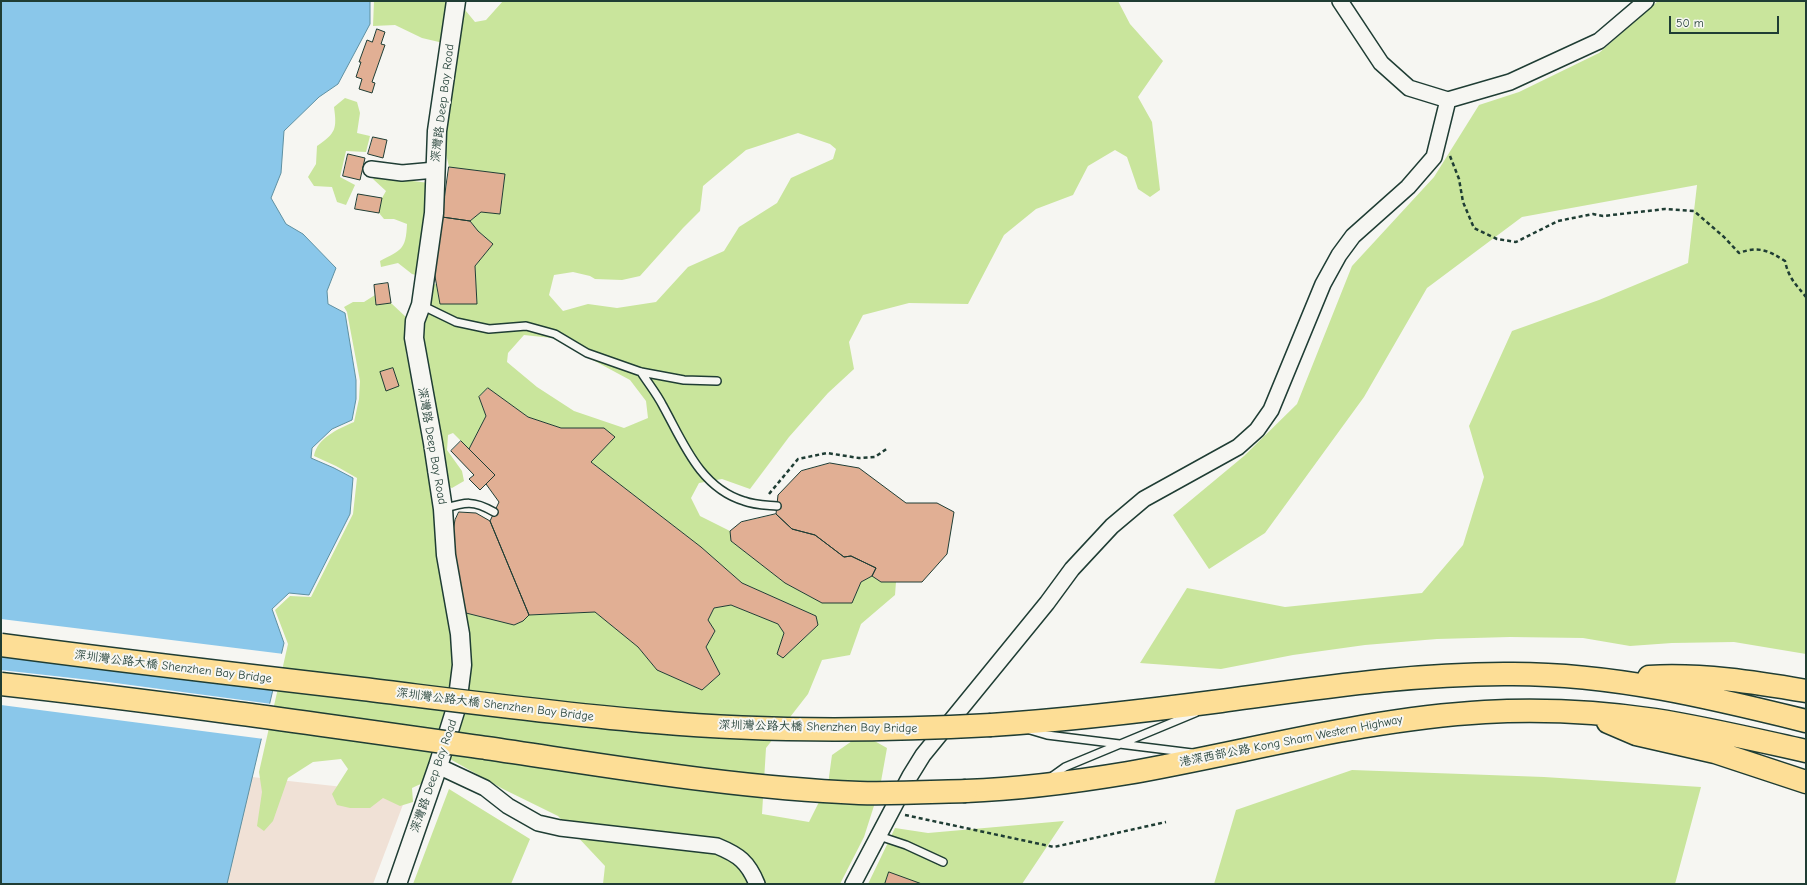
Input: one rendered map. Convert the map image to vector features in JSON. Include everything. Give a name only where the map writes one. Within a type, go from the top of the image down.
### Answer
[{"type":"highway","name":"深圳灣公路大橋 Shenzhen Bay Bridge","points":[[1,646],[523,709],[658,723],[829,730],[917,729],[996,724]]},
{"type":"highway","points":[[996,724],[1088,717],[1336,685],[1429,676],[1515,674],[1606,680],[1689,694],[1806,721]]},
{"type":"highway","points":[[1606,680],[1673,676],[1731,679],[1806,691]]},
{"type":"highway","name":"港深西部公路 Kong Sham Western Highway","points":[[1,684],[107,696],[354,729],[650,773],[761,786],[859,793],[966,791],[1040,785],[1128,773],[1349,728],[1406,719],[1487,712],[1553,712],[1655,720],[1806,751]]},
{"type":"highway","points":[[1588,714],[1636,734],[1715,752],[1806,782]]},
{"type":"street","name":"深灣路 Deep Bay Road","points":[[396,884],[458,705],[462,665],[460,634],[446,555],[443,509],[414,338],[415,321],[421,305],[434,213],[437,131],[456,1]]},
{"type":"street","points":[[1340,1],[1381,63],[1409,88],[1448,100],[1510,82],[1599,41],[1646,1]]},
{"type":"street","points":[[853,884],[891,811],[923,755],[1047,603],[1072,569],[1112,526],[1144,499],[1238,447],[1257,430],[1271,410],[1323,284],[1339,254],[1353,236],[1408,186],[1434,157],[1448,100]]},
{"type":"street","points":[[371,169],[402,173],[435,170]]},
{"type":"street","points":[[438,766],[485,788],[508,806],[538,822],[560,828],[717,846],[736,854],[751,868],[757,884]]},
{"type":"lane","points":[[421,305],[456,322],[488,329],[526,326],[555,334],[587,353],[641,372],[684,380],[717,381]]},
{"type":"lane","points":[[641,372],[662,404],[682,443],[698,468],[720,490],[744,501],[777,506]]},
{"type":"lane","points":[[443,509],[467,502],[481,504],[494,512]]},
{"type":"lane","points":[[1040,785],[1065,767],[1221,701]]},
{"type":"lane","points":[[996,724],[1047,735],[1224,754]]},
{"type":"lane","points":[[879,836],[906,845],[943,862]]},
{"type":"path","points":[[1448,153],[1459,179],[1463,202],[1474,228],[1497,239],[1516,242],[1558,221],[1593,214],[1602,216],[1665,209],[1694,211],[1724,237],[1739,253],[1751,249],[1764,250],[1785,261],[1788,273],[1794,284],[1806,297]]},
{"type":"path","points":[[761,504],[798,459],[827,453],[859,458],[875,457],[888,448]]},
{"type":"path","points":[[891,811],[1054,847],[1166,822]]},
{"type":"shaded area","points":[[243,776],[407,794],[373,884],[216,884]]},
{"type":"green space","points":[[374,1],[462,1],[461,5],[475,22],[486,20],[503,1],[1118,1],[1130,24],[1163,61],[1138,97],[1152,122],[1160,190],[1150,197],[1138,189],[1127,157],[1115,150],[1088,166],[1073,195],[1036,209],[1004,235],[968,304],[909,303],[863,315],[849,342],[854,369],[828,393],[789,437],[750,489],[722,479],[699,483],[691,498],[700,516],[730,531],[731,541],[785,583],[822,603],[852,603],[861,582],[872,576],[881,582],[896,582],[895,595],[861,624],[850,655],[822,660],[808,694],[766,748],[762,814],[809,822],[828,784],[832,755],[862,734],[887,748],[880,787],[864,837],[840,884],[603,884],[605,866],[558,816],[503,789],[450,759],[461,721],[462,612],[514,625],[523,621],[529,615],[595,612],[638,647],[657,670],[702,690],[720,674],[706,647],[715,631],[708,620],[714,608],[731,605],[778,624],[784,633],[777,654],[783,658],[818,625],[816,616],[742,583],[701,547],[591,462],[614,437],[604,428],[561,428],[528,417],[488,388],[479,397],[486,416],[469,449],[453,433],[448,435],[447,450],[462,471],[464,481],[452,488],[445,485],[420,340],[431,285],[436,284],[440,304],[477,304],[475,266],[493,244],[478,231],[470,221],[481,212],[500,214],[505,174],[449,167],[444,145],[456,46],[422,38],[395,25],[373,26]],"holes":[[[798,133],[830,144],[836,149],[833,159],[791,178],[777,203],[739,227],[724,251],[688,267],[656,302],[617,308],[588,304],[563,311],[549,295],[554,275],[573,272],[590,276],[595,279],[622,280],[640,276],[700,211],[703,186],[746,150]],[[524,335],[552,338],[630,380],[646,401],[648,418],[624,428],[574,411],[537,387],[507,362],[508,353]]]},
{"type":"green space","points":[[1658,1],[1806,1],[1806,654],[1734,642],[1672,643],[1630,646],[1583,638],[1510,637],[1437,639],[1365,645],[1293,655],[1221,669],[1140,663],[1187,588],[1285,607],[1422,593],[1463,545],[1484,477],[1469,426],[1512,331],[1599,300],[1688,263],[1697,185],[1522,217],[1427,288],[1364,397],[1265,533],[1209,569],[1173,515],[1244,456],[1297,404],[1352,266],[1434,177],[1479,105],[1519,92],[1599,53]]},
{"type":"green space","points":[[345,98],[357,102],[360,113],[357,133],[370,136],[366,152],[346,151],[340,177],[355,185],[346,205],[337,202],[332,187],[314,186],[308,177],[316,164],[317,146],[328,138],[334,130],[334,107]]},
{"type":"green space","points":[[378,175],[389,178],[429,183],[420,276],[412,274],[398,263],[381,267],[380,261],[398,251],[404,244],[407,224],[394,219],[384,219],[379,213],[382,198],[386,191],[373,179]]},
{"type":"green space","points":[[375,295],[376,305],[391,303],[407,318],[406,354],[415,382],[432,486],[437,558],[447,595],[454,632],[453,704],[429,780],[412,788],[413,802],[400,806],[383,798],[370,808],[350,808],[337,805],[332,794],[348,769],[341,759],[313,762],[288,778],[273,821],[264,831],[257,826],[262,792],[259,772],[288,644],[275,610],[290,596],[311,597],[353,514],[357,478],[314,456],[319,444],[324,439],[335,431],[354,422],[359,399],[360,381],[347,312],[344,307],[353,302],[364,302]]},
{"type":"green space","points":[[1352,770],[1544,777],[1701,787],[1675,884],[1214,884],[1236,810]]},
{"type":"green space","points":[[449,789],[530,839],[511,884],[413,884]]},
{"type":"green space","points":[[1064,821],[1022,884],[868,884],[895,828],[928,833]]},
{"type":"water","points":[[1,1],[370,1],[370,24],[338,84],[319,97],[284,131],[281,173],[271,198],[286,224],[303,234],[336,268],[327,291],[328,304],[345,313],[356,380],[356,399],[352,420],[332,429],[312,448],[311,458],[353,478],[350,514],[309,595],[289,593],[272,609],[284,643],[227,884],[1,884]]},
{"type":"pier","points":[[1,619],[284,654],[276,688],[1,655]]},
{"type":"pier","points":[[1,670],[108,682],[272,704],[264,739],[1,705]]},
{"type":"building","points":[[377,29],[385,32],[381,44],[385,45],[372,82],[375,83],[372,93],[359,89],[362,79],[356,77],[361,62],[359,62],[367,40],[372,42]]},
{"type":"building","points":[[373,137],[387,140],[383,158],[368,154]]},
{"type":"building","points":[[348,154],[365,158],[360,180],[343,176]]},
{"type":"building","points":[[449,167],[505,174],[500,214],[481,212],[470,221],[442,217]]},
{"type":"building","points":[[358,194],[382,198],[379,213],[355,209]]},
{"type":"building","points":[[442,217],[470,221],[478,231],[493,244],[475,266],[477,304],[440,304],[434,271]]},
{"type":"building","points":[[388,283],[391,303],[376,305],[374,285]]},
{"type":"building","points":[[393,368],[399,386],[386,391],[380,372]]},
{"type":"building","points":[[488,388],[528,417],[561,428],[604,428],[615,437],[591,462],[701,547],[742,583],[816,616],[818,625],[783,658],[777,654],[784,633],[778,624],[731,605],[714,608],[708,620],[715,631],[706,647],[720,674],[702,690],[657,670],[638,647],[595,612],[529,615],[490,521],[499,502],[486,484],[495,475],[469,449],[486,416],[479,397]]},
{"type":"building","points":[[461,441],[495,475],[480,490],[469,479],[474,475],[451,451]]},
{"type":"building","points":[[830,463],[859,468],[906,503],[937,503],[954,512],[947,554],[922,582],[881,582],[872,576],[876,568],[851,556],[844,557],[815,535],[792,529],[776,514],[778,495],[801,471]]},
{"type":"building","points":[[459,512],[476,513],[490,521],[529,615],[523,621],[514,625],[462,612],[451,542],[455,520]]},
{"type":"building","points":[[776,514],[792,529],[815,535],[844,557],[851,556],[876,568],[872,576],[861,582],[852,603],[822,603],[785,583],[731,541],[730,531],[741,522]]},
{"type":"building","points":[[889,872],[922,884],[885,884]]}]
